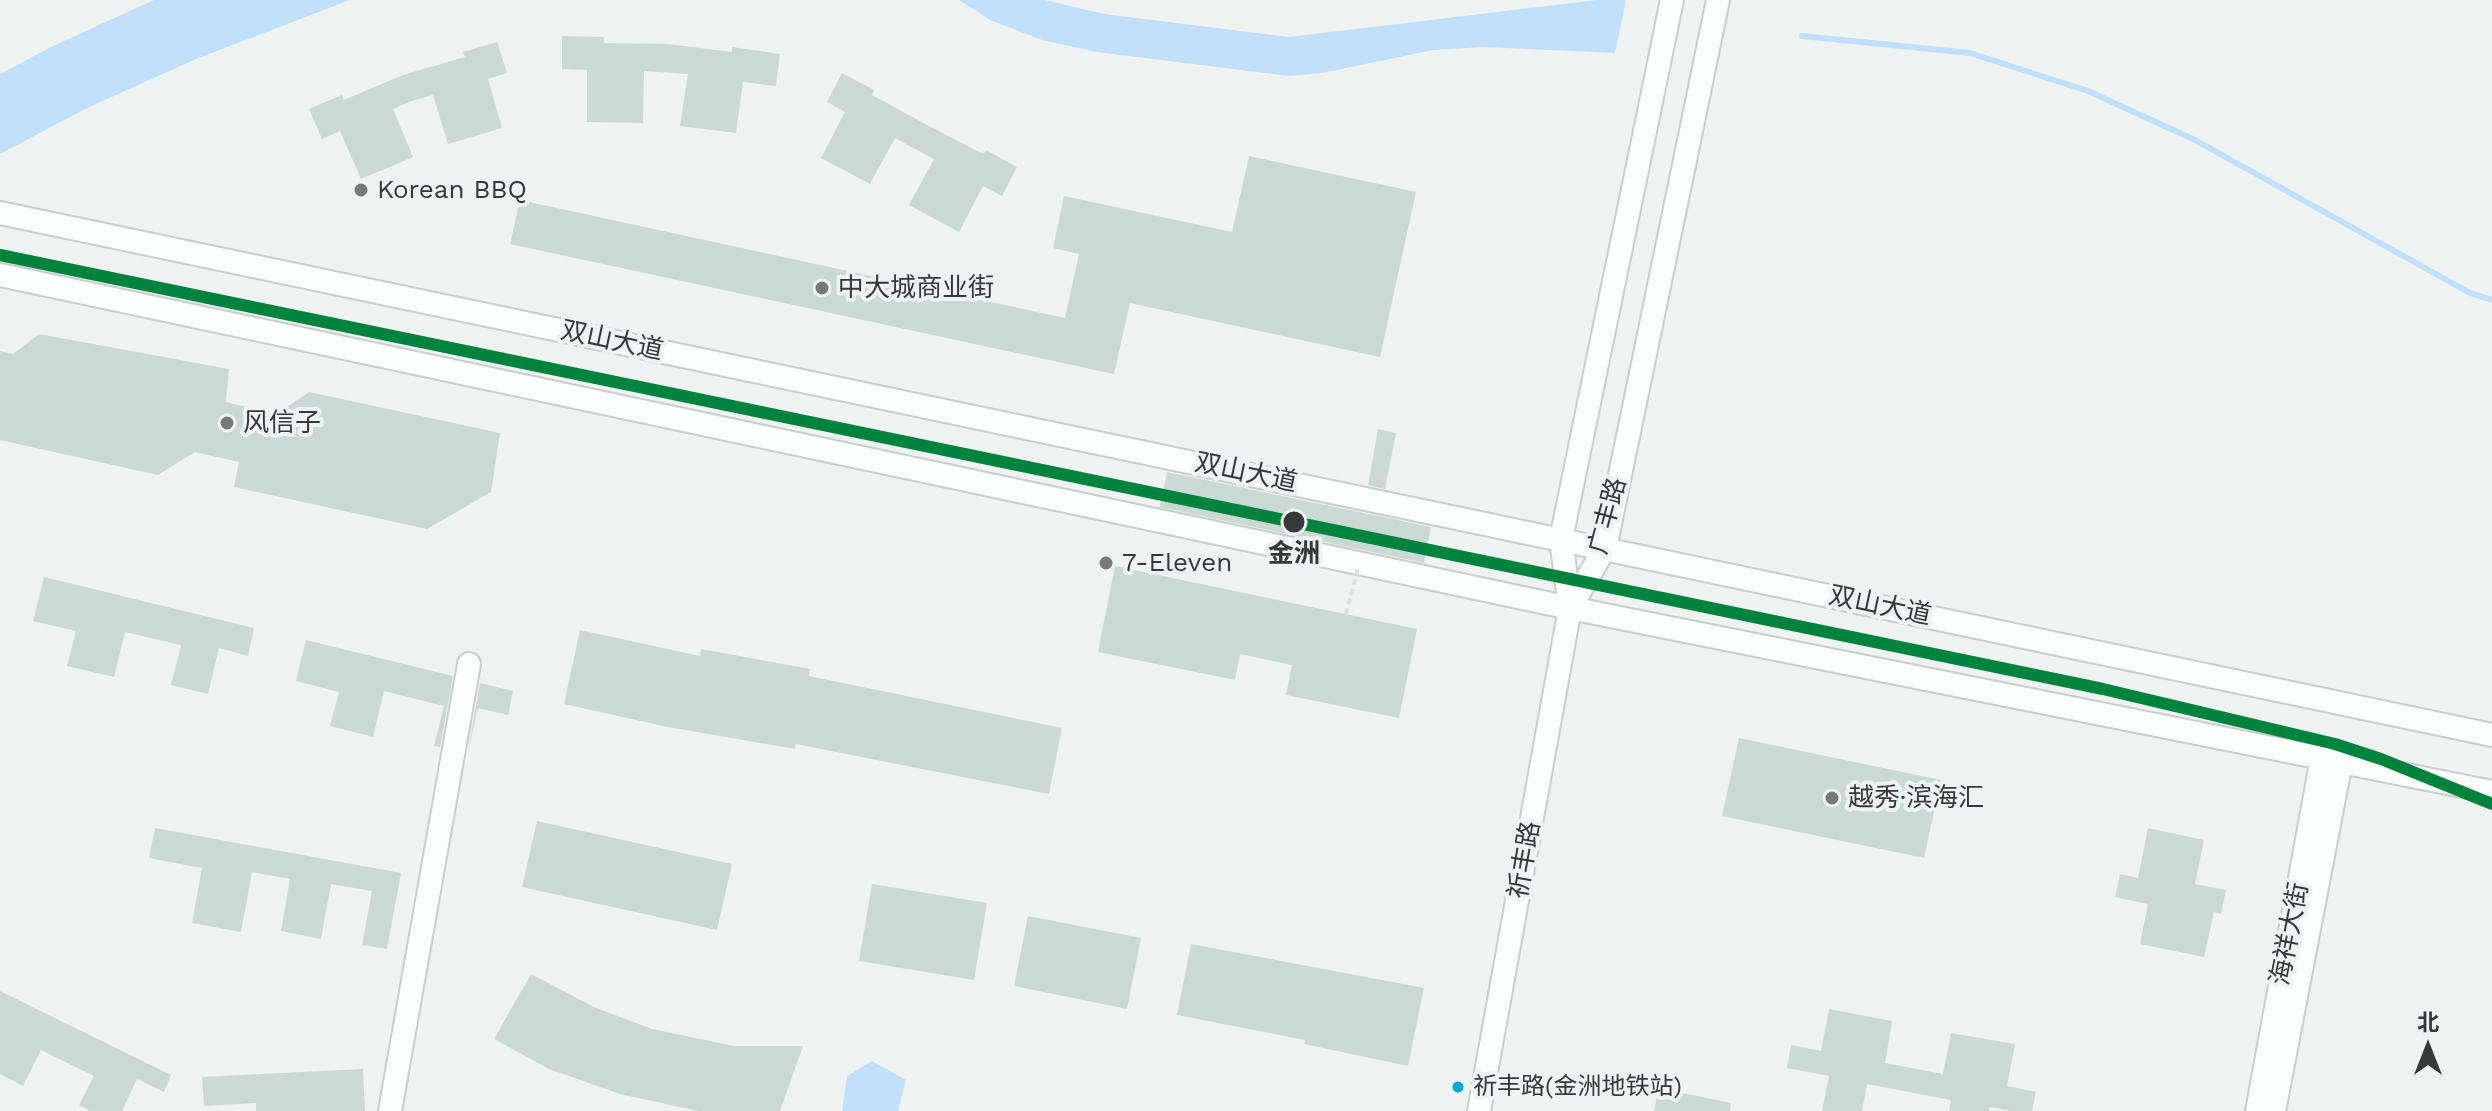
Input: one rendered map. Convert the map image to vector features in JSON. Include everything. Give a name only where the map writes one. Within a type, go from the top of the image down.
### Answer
[{"type":"street","name":"广丰路","points":[[1570,608],[1561,539],[1672,0]]},
{"type":"street","name":"广丰路","points":[[1570,608],[1605,548],[1718,0]]},
{"type":"street","name":"双山大道","points":[[0,213],[2492,735]]},
{"type":"street","points":[[0,275],[1570,608],[2492,792]]},
{"type":"street","name":"祈丰路","points":[[1479,1111],[1570,608]]},
{"type":"street","points":[[390,1111],[469,664]]},
{"type":"street","name":"海祥大街","points":[[2257,1111],[2332,760]]},
{"type":"street","name":"海祥大街","points":[[2274,1111],[2332,760]]},
{"type":"path","points":[[1346,614],[1358,568]]},
{"type":"water","points":[[154,0],[350,0],[196,59],[85,109],[0,154],[0,74]]},
{"type":"water","points":[[959,0],[1045,0],[1104,14],[1289,37],[1597,0],[1626,0],[1615,53],[1484,47],[1433,50],[1322,73],[1289,76],[1097,52],[1042,40],[990,20]]},
{"type":"water","points":[[872,1061],[906,1080],[898,1111],[842,1111],[847,1076]]},
{"type":"building","points":[[562,36],[604,37],[604,43],[668,44],[732,52],[732,47],[780,54],[776,86],[743,82],[736,133],[680,126],[688,74],[644,71],[643,123],[587,122],[587,70],[562,69]]},
{"type":"building","points":[[497,42],[507,73],[488,79],[502,128],[448,144],[433,95],[412,101],[393,109],[413,157],[361,179],[340,131],[322,139],[309,109],[342,95],[344,100],[403,75],[465,57],[463,52]]},
{"type":"building","points":[[842,73],[874,90],[872,95],[927,125],[983,154],[986,150],[1017,167],[1002,196],[983,186],[959,232],[909,205],[934,159],[895,138],[870,184],[821,158],[845,112],[827,102]]},
{"type":"building","points":[[1249,156],[1416,192],[1380,357],[1130,303],[1114,374],[510,244],[520,200],[1065,318],[1079,254],[1053,248],[1064,196],[1232,232]]},
{"type":"building","name":"风信子","points":[[39,334],[229,369],[226,402],[277,414],[309,392],[500,433],[491,492],[427,529],[234,487],[239,462],[195,452],[158,475],[0,440],[0,351],[13,354]]},
{"type":"building","points":[[1378,429],[1396,433],[1385,489],[1368,485]]},
{"type":"building","points":[[1167,472],[1431,527],[1424,563],[1160,507]]},
{"type":"building","points":[[1115,566],[1417,629],[1399,718],[1286,695],[1292,665],[1240,654],[1235,680],[1098,652]]},
{"type":"building","points":[[44,577],[254,628],[248,656],[219,648],[208,694],[171,685],[181,645],[125,632],[114,677],[67,666],[76,631],[33,621]]},
{"type":"building","points":[[580,630],[700,656],[701,649],[810,669],[809,676],[1062,728],[1049,794],[796,744],[795,749],[668,727],[564,704]]},
{"type":"building","points":[[306,640],[453,676],[440,747],[434,746],[444,706],[384,691],[373,737],[330,726],[339,692],[296,681]]},
{"type":"building","points":[[480,683],[513,691],[508,715],[478,708],[468,752]]},
{"type":"building","name":"越秀·滨海汇","points":[[1739,738],[1941,780],[1924,858],[1722,816]]},
{"type":"building","points":[[537,821],[732,864],[717,930],[522,887]]},
{"type":"building","points":[[155,828],[401,873],[387,949],[362,945],[372,891],[331,884],[321,939],[281,931],[290,879],[252,872],[241,932],[192,923],[202,868],[149,858]]},
{"type":"building","points":[[2148,828],[2204,840],[2195,884],[2226,890],[2221,914],[2214,912],[2204,957],[2140,944],[2148,904],[2115,897],[2120,874],[2138,878]]},
{"type":"building","points":[[872,884],[987,903],[974,980],[859,961]]},
{"type":"building","points":[[1028,916],[1141,938],[1127,1009],[1014,986]]},
{"type":"building","points":[[1191,944],[1424,988],[1408,1066],[1304,1044],[1305,1040],[1177,1015]]},
{"type":"building","points":[[531,974],[594,1007],[652,1029],[734,1046],[803,1046],[780,1111],[698,1111],[620,1094],[549,1069],[494,1039]]},
{"type":"building","points":[[0,991],[171,1075],[164,1092],[137,1079],[122,1111],[90,1111],[79,1105],[94,1076],[41,1050],[23,1086],[0,1074]]},
{"type":"building","points":[[1829,1009],[1892,1021],[1885,1063],[1943,1074],[1951,1033],[2015,1044],[2007,1086],[2036,1092],[2032,1111],[1990,1107],[1989,1111],[1949,1111],[1951,1100],[1867,1084],[1862,1111],[1822,1111],[1829,1076],[1787,1068],[1791,1045],[1821,1051]]},
{"type":"building","points":[[363,1069],[365,1111],[256,1111],[256,1103],[204,1106],[202,1077]]},
{"type":"building","points":[[1659,1088],[1731,1103],[1730,1111],[1654,1111]]},
{"type":"waterway","points":[[1802,36],[1970,53],[2088,91],[2195,140],[2470,293],[2492,300]]},
{"type":"transit line","points":[[0,255],[2103,689],[2335,744],[2381,759],[2492,804]]},
{"type":"place","name":"Korean BBQ","points":[[361,190]]},
{"type":"place","name":"中大城商业街","points":[[822,288]]},
{"type":"place","name":"风信子","points":[[227,423]]},
{"type":"place","name":"金洲","points":[[1294,522]]},
{"type":"place","name":"7-Eleven","points":[[1106,563]]},
{"type":"place","name":"越秀·滨海汇","points":[[1832,798]]},
{"type":"place","name":"祈丰路(金洲地铁站)","points":[[1458,1087]]}]
